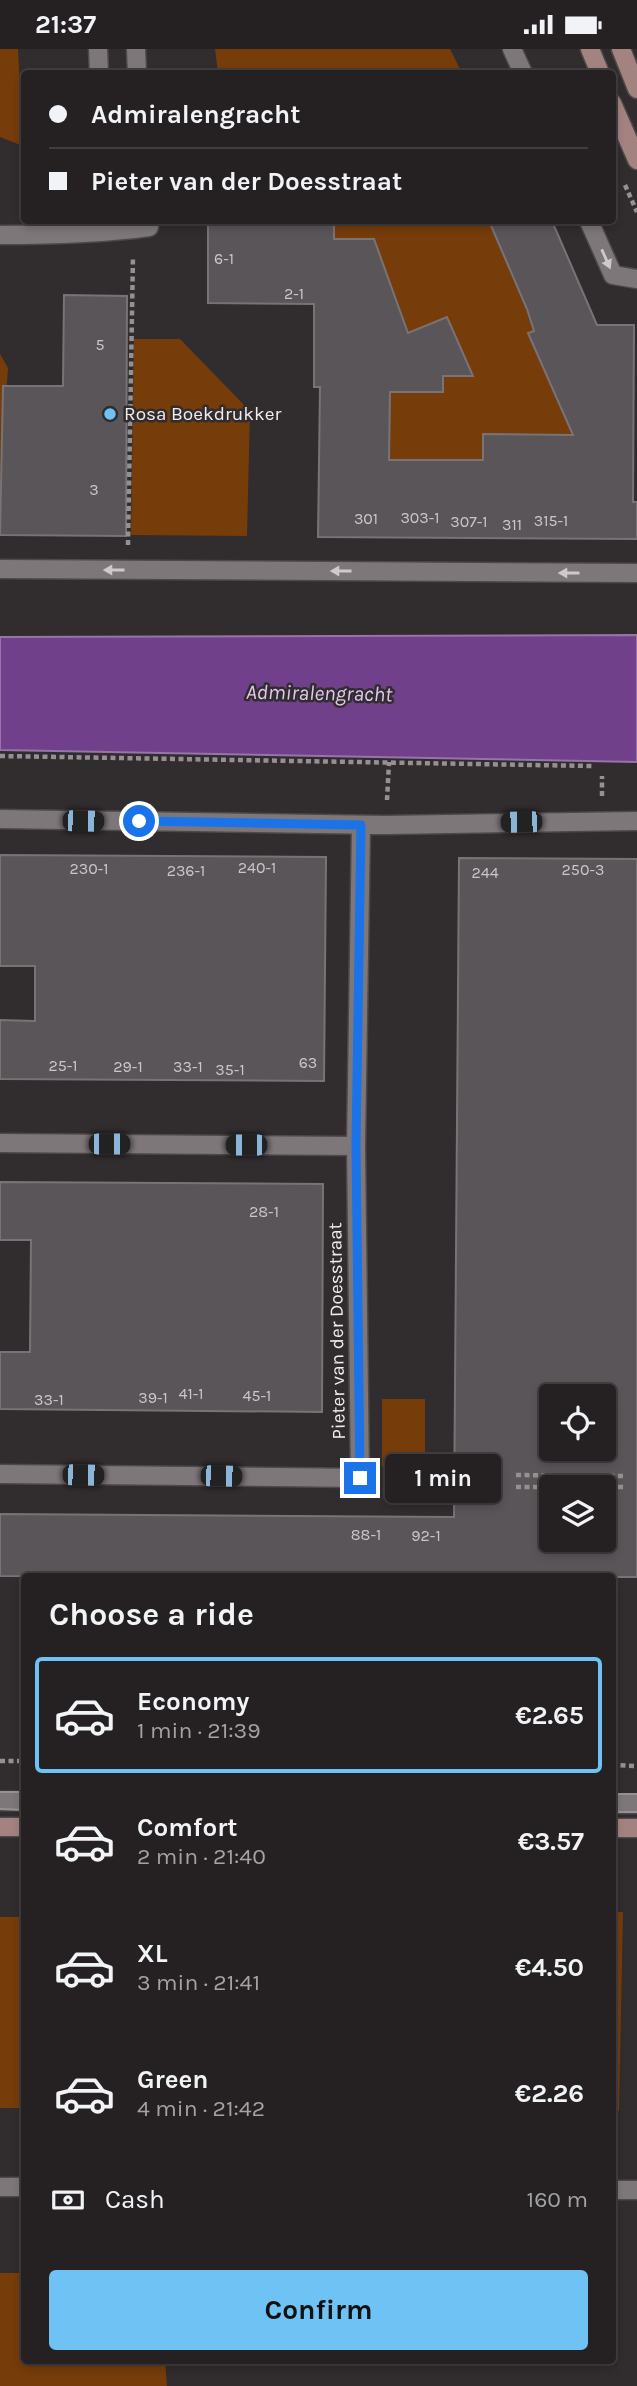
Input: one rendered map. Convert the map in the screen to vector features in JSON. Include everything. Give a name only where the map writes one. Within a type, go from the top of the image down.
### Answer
[{"type":"main road","points":[[590,49],[599,70]]},
{"type":"main road","points":[[621,49],[637,89]]},
{"type":"main road","points":[[616,112],[637,160]]},
{"type":"main road","points":[[0,1827],[21,1827]]},
{"type":"main road","points":[[616,1828],[637,1828]]},
{"type":"street","points":[[98,49],[99,70]]},
{"type":"street","points":[[136,49],[137,70]]},
{"type":"street","points":[[512,49],[522,70]]},
{"type":"street","points":[[590,224],[613,275],[637,279]]},
{"type":"street","points":[[0,235],[79,235],[108,227],[143,226]]},
{"type":"street","points":[[0,569],[637,573]]},
{"type":"street","points":[[0,819],[361,825],[637,821]]},
{"type":"street","name":"Pieter van der Doesstraat","points":[[360,1478],[356,1146],[361,825]]},
{"type":"street","points":[[0,1143],[356,1146]]},
{"type":"street","points":[[0,1474],[360,1478]]},
{"type":"street","points":[[0,1801],[21,1801]]},
{"type":"street","points":[[616,1804],[637,1804]]},
{"type":"street","points":[[0,2187],[21,2187]]},
{"type":"street","points":[[616,2190],[637,2190]]},
{"type":"path","points":[[127,570],[143,226]]},
{"type":"path","points":[[0,756],[592,766]]},
{"type":"path","points":[[386,825],[388,762]]},
{"type":"path","points":[[602,776],[602,802]]},
{"type":"path","points":[[433,1481],[455,1475]]},
{"type":"path","points":[[516,1475],[623,1476]]},
{"type":"path","points":[[360,1478],[433,1481],[455,1487]]},
{"type":"path","points":[[516,1487],[623,1487]]},
{"type":"path","points":[[0,1761],[21,1761]]},
{"type":"path","points":[[616,1765],[637,1766]]},
{"type":"shaded area","points":[[0,49],[18,49],[21,145],[0,137]]},
{"type":"shaded area","points":[[215,49],[450,49],[460,70],[218,70]]},
{"type":"shaded area","points":[[248,224],[534,224],[599,357],[582,494],[371,498],[348,291]]},
{"type":"shaded area","points":[[134,339],[180,339],[250,411],[247,536],[131,535]]},
{"type":"shaded area","points":[[0,354],[8,368],[0,483]]},
{"type":"shaded area","points":[[382,1399],[425,1399],[425,1467],[382,1467]]},
{"type":"shaded area","points":[[616,1912],[623,1912],[619,2111],[616,2111]]},
{"type":"shaded area","points":[[0,1917],[21,1917],[21,2108],[0,2108]]},
{"type":"shaded area","points":[[0,2273],[21,2273],[21,2364],[165,2364],[167,2386],[0,2386]]},
{"type":"water","name":"Admiralengracht","points":[[637,635],[637,762],[0,750],[0,637]]},
{"type":"building","points":[[208,224],[334,224],[334,239],[374,239],[408,333],[447,317],[473,376],[443,376],[443,392],[390,392],[389,460],[483,460],[483,434],[573,435],[528,333],[534,331],[527,309],[490,224],[553,224],[597,325],[634,325],[633,502],[637,502],[637,539],[318,537],[320,387],[314,387],[314,304],[208,303]]},
{"type":"building","points":[[64,295],[127,296],[126,536],[0,535],[3,386],[63,386]]},
{"type":"building","points":[[0,855],[326,857],[324,1081],[0,1079],[0,1020],[35,1021],[35,966],[0,966]]},
{"type":"building","points":[[459,858],[637,859],[637,1577],[616,1577],[616,1573],[21,1573],[21,1576],[0,1576],[0,1514],[454,1517]]},
{"type":"building","points":[[0,1182],[323,1184],[322,1412],[0,1409],[0,1352],[30,1352],[31,1240],[0,1240]]},
{"type":"tram line","points":[[0,1792],[21,1792]]},
{"type":"tram line","points":[[616,1794],[637,1794]]},
{"type":"tram line","points":[[0,1809],[21,1810]]},
{"type":"tram line","points":[[616,1812],[637,1812]]},
{"type":"place","name":"Rosa Boekdrukker","points":[[110,414]]},
{"type":"route","points":[[139,821],[361,825],[356,1146],[360,1478]]}]
